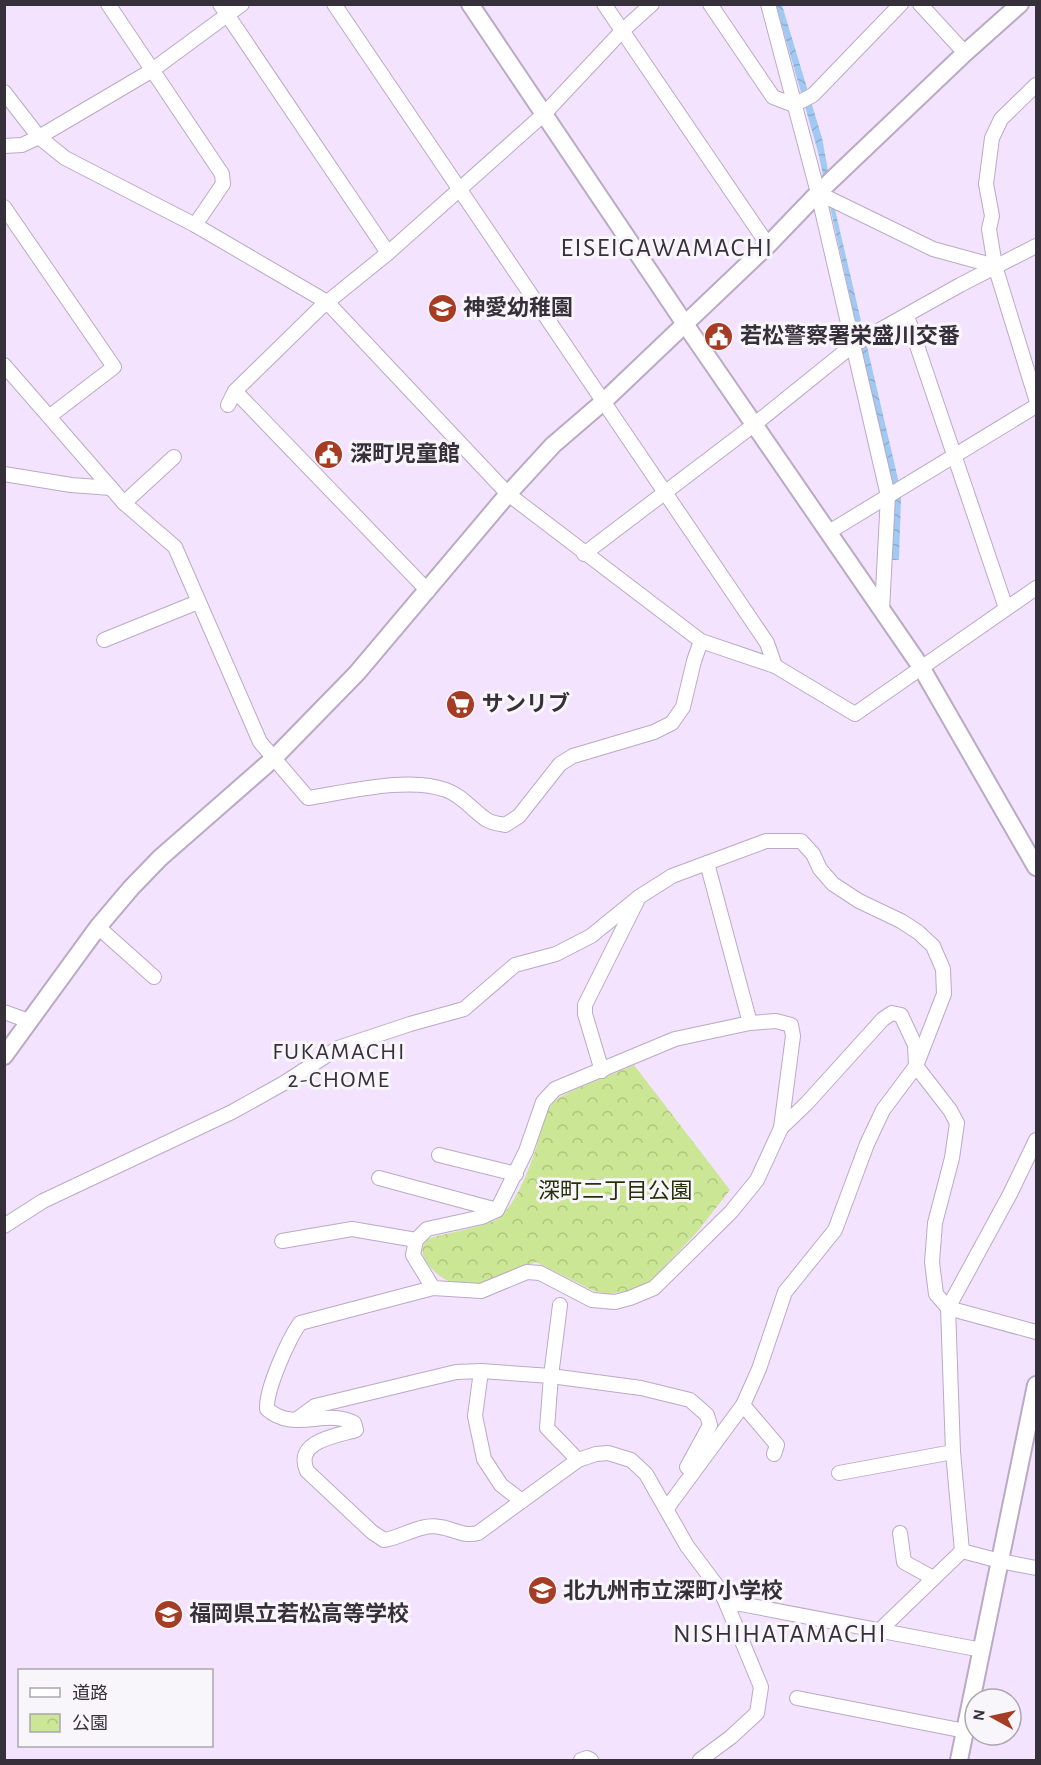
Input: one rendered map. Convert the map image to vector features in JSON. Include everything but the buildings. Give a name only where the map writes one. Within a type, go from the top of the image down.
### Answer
[{"type":"street","points":[[108,4],[222,174],[223,184],[195,225]]},
{"type":"street","points":[[4,146],[22,145],[39,137],[151,71],[223,10],[242,4]]},
{"type":"street","points":[[334,4],[767,643],[775,666]]},
{"type":"street","points":[[470,4],[685,324],[921,667],[1036,867]]},
{"type":"street","points":[[604,4],[768,245]]},
{"type":"street","points":[[228,405],[235,391],[327,302],[388,254],[544,114],[652,4]]},
{"type":"street","points":[[710,4],[773,97],[794,105],[813,95],[901,4]]},
{"type":"street","points":[[768,4],[818,193],[888,496],[882,610]]},
{"type":"street","points":[[920,4],[965,54]]},
{"type":"street","points":[[4,1056],[98,927],[130,888],[160,858],[273,759],[357,673],[508,494],[553,445],[603,402],[768,245],[818,193],[1020,4]]},
{"type":"street","points":[[223,10],[388,254]]},
{"type":"street","points":[[1036,85],[1001,119],[992,138],[987,184],[992,216],[989,229],[995,266],[1036,399]]},
{"type":"street","points":[[4,92],[39,137],[65,158],[195,225],[327,302],[508,494],[701,642],[775,666],[855,714],[1036,588]]},
{"type":"street","points":[[818,193],[933,249],[995,266]]},
{"type":"street","points":[[4,207],[114,367],[50,416]]},
{"type":"street","points":[[584,554],[853,345],[995,266],[1036,246]]},
{"type":"street","points":[[907,316],[1006,608]]},
{"type":"street","points":[[4,365],[124,502],[175,547],[260,742],[308,798],[370,788],[424,784],[447,790],[464,799],[488,820],[505,825],[519,816],[560,764],[573,756],[654,732],[672,723],[683,707],[701,642]]},
{"type":"street","points":[[235,391],[428,591]]},
{"type":"street","points":[[829,532],[1036,406]]},
{"type":"street","points":[[124,502],[174,457]]},
{"type":"street","points":[[4,474],[71,485],[111,488]]},
{"type":"street","points":[[104,640],[198,602]]},
{"type":"street","points":[[4,1226],[43,1201],[232,1112],[284,1083],[338,1048],[464,1009],[515,965],[556,954],[591,936],[639,897],[672,876],[766,841],[801,841],[813,854],[820,869],[833,884],[859,901],[901,921],[933,946],[943,969],[944,994],[916,1066],[883,1110],[867,1144],[835,1230],[785,1292],[759,1369],[743,1405],[666,1508]]},
{"type":"street","points":[[707,863],[750,1023]]},
{"type":"street","points":[[602,1071],[585,1014],[585,1005],[639,897]]},
{"type":"street","points":[[98,927],[154,977]]},
{"type":"street","points":[[4,1012],[29,1021]]},
{"type":"street","points":[[781,1128],[814,1096],[883,1019],[892,1013],[902,1015],[915,1045],[916,1066],[950,1110],[957,1123],[952,1158],[935,1223],[932,1262],[936,1294],[948,1308],[1036,1332]]},
{"type":"street","points":[[433,1287],[413,1254],[416,1240],[427,1229],[482,1217],[497,1210],[526,1151],[543,1102],[555,1089],[675,1039],[750,1023],[776,1021],[791,1025],[793,1036],[781,1128],[756,1180],[731,1212],[654,1288],[615,1302],[592,1300],[540,1272],[527,1272],[481,1291],[433,1287],[300,1323],[292,1334],[267,1397],[267,1409],[275,1416],[285,1420],[345,1418],[354,1423],[356,1430],[314,1442],[306,1453],[304,1463],[307,1471],[372,1532],[384,1539],[395,1538],[423,1527],[439,1526],[470,1536],[478,1533],[578,1460],[608,1453],[631,1461],[646,1474],[687,1546],[720,1590],[761,1687],[757,1713],[700,1761]]},
{"type":"street","points":[[962,1551],[953,1452],[948,1308],[1011,1194],[1036,1140]]},
{"type":"street","points":[[439,1155],[516,1174]]},
{"type":"street","points":[[379,1178],[497,1210]]},
{"type":"street","points":[[282,1241],[352,1229],[416,1240]]},
{"type":"street","points":[[560,1305],[547,1428],[578,1460]]},
{"type":"street","points":[[296,1420],[315,1406],[456,1372],[481,1371],[551,1376],[641,1388],[690,1400],[707,1414],[710,1425],[687,1467],[682,1485]]},
{"type":"street","points":[[481,1371],[475,1416],[484,1459],[501,1485],[522,1501]]},
{"type":"street","points":[[974,1687],[1036,1385]]},
{"type":"street","points":[[743,1405],[777,1445],[774,1454]]},
{"type":"street","points":[[839,1473],[953,1452]]},
{"type":"street","points":[[900,1533],[904,1562],[933,1578]]},
{"type":"street","points":[[962,1551],[1036,1568]]},
{"type":"street","points":[[881,1629],[962,1551]]},
{"type":"street","points":[[728,1605],[741,1604],[982,1650]]},
{"type":"street","points":[[797,1698],[963,1731]]},
{"type":"street","points":[[959,1761],[963,1741]]},
{"type":"street","points":[[581,1761],[587,1758],[591,1761]]},
{"type":"green space","name":"深町二丁目公園","points":[[634,1065],[730,1190],[697,1232],[649,1283],[627,1291],[608,1294],[594,1291],[536,1262],[480,1283],[452,1282],[439,1276],[424,1257],[422,1251],[425,1242],[428,1239],[475,1227],[499,1218],[520,1189],[545,1117],[554,1102],[579,1088]]},
{"type":"water","points":[[776,5],[782,5],[822,138],[836,214],[898,479],[901,498],[899,560],[892,560],[894,496],[818,152]]},
{"type":"place","name":"神愛幼稚園","points":[[442,308]]},
{"type":"place","name":"若松警察署栄盛川交番","points":[[719,336]]},
{"type":"place","name":"深町児童館","points":[[329,454]]},
{"type":"place","name":"サンリブ","points":[[461,704]]},
{"type":"place","name":"北九州市立深町小学校","points":[[542,1591]]},
{"type":"place","name":"福岡県立若松高等学校","points":[[168,1614]]},
{"type":"district","name":"EISEIGAWAMACHI","points":[[667,248]]},
{"type":"district","name":"FUKAMACHI 2-CHOME","points":[[339,1066]]},
{"type":"district","name":"NISHIHATAMACHI","points":[[780,1634]]}]
